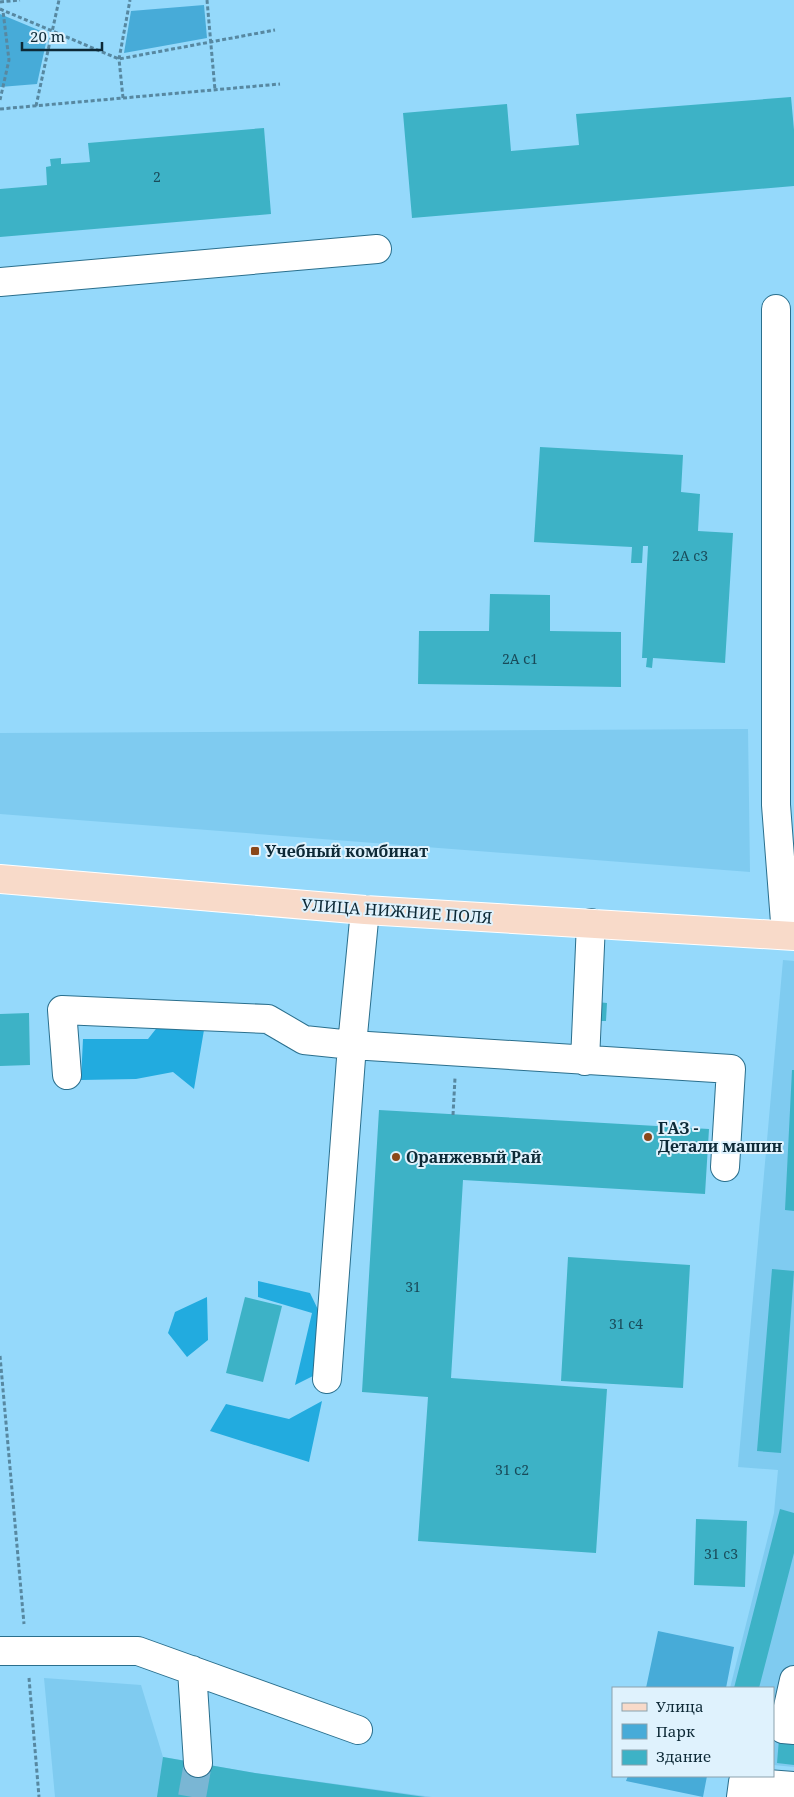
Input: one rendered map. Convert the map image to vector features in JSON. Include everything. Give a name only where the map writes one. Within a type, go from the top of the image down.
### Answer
[{"type":"main road","name":"УЛИЦА НИЖНИЕ ПОЛЯ","points":[[0,879],[365,910],[790,936]]},
{"type":"street","points":[[0,282],[377,249]]},
{"type":"street","points":[[776,309],[776,804],[790,936]]},
{"type":"street","points":[[327,1379],[352,1045],[365,910]]},
{"type":"street","points":[[586,1060],[592,923]]},
{"type":"street","points":[[67,1075],[62,1010],[268,1019],[304,1040],[352,1045],[731,1069],[725,1167]]},
{"type":"street","points":[[0,1651],[138,1651],[358,1730]]},
{"type":"street","points":[[192,1670],[198,1763]]},
{"type":"street","points":[[794,1680],[783,1729],[794,1730]]},
{"type":"street","points":[[741,1797],[743,1782],[794,1786]]},
{"type":"path","points":[[0,2],[20,0]]},
{"type":"path","points":[[36,106],[59,0]]},
{"type":"path","points":[[123,98],[119,59],[130,0]]},
{"type":"path","points":[[207,0],[215,90]]},
{"type":"path","points":[[2,10],[119,59],[275,30]]},
{"type":"path","points":[[0,100],[9,60],[2,10]]},
{"type":"path","points":[[0,109],[280,84]]},
{"type":"path","points":[[453,1115],[457,1052]]},
{"type":"path","points":[[0,1356],[39,1797]]},
{"type":"shaded area","points":[[748,729],[750,872],[0,814],[0,733]]},
{"type":"shaded area","points":[[783,960],[794,961],[794,1767],[774,1765],[774,1687],[730,1687],[774,1513],[778,1470],[738,1467]]},
{"type":"shaded area","points":[[205,1024],[194,1089],[173,1072],[136,1079],[81,1080],[83,1039],[148,1039],[159,1025]]},
{"type":"shaded area","points":[[258,1281],[310,1293],[324,1322],[317,1374],[295,1385],[312,1313],[258,1297]]},
{"type":"shaded area","points":[[207,1297],[208,1340],[187,1357],[168,1333],[175,1312]]},
{"type":"shaded area","points":[[322,1401],[309,1462],[210,1431],[226,1404],[289,1419]]},
{"type":"shaded area","points":[[44,1678],[141,1685],[163,1757],[255,1773],[432,1797],[55,1797]]},
{"type":"green space","points":[[204,5],[207,38],[124,53],[131,11]]},
{"type":"green space","points":[[0,14],[48,34],[37,84],[0,87]]},
{"type":"green space","points":[[658,1631],[734,1647],[726,1687],[646,1687]]},
{"type":"green space","points":[[628,1777],[707,1777],[703,1797],[626,1781]]},
{"type":"building","points":[[791,97],[794,130],[794,186],[412,218],[403,113],[507,104],[511,151],[579,145],[576,114]]},
{"type":"building","points":[[264,128],[271,214],[0,237],[0,189],[47,185],[46,167],[51,166],[50,159],[61,158],[61,164],[90,162],[88,143]]},
{"type":"building","points":[[540,447],[683,455],[681,492],[700,494],[698,531],[733,533],[725,663],[653,658],[652,668],[646,667],[647,658],[642,658],[648,546],[643,546],[642,563],[631,563],[632,547],[534,542]]},
{"type":"building","points":[[490,594],[550,595],[550,631],[621,632],[621,687],[418,684],[419,631],[489,631]]},
{"type":"building","points":[[597,1002],[607,1003],[606,1021],[596,1021]]},
{"type":"building","points":[[29,1013],[30,1065],[0,1066],[0,1014]]},
{"type":"building","points":[[792,1070],[794,1070],[794,1211],[785,1210]]},
{"type":"building","points":[[379,1110],[709,1129],[705,1194],[463,1180],[451,1378],[607,1389],[596,1553],[418,1541],[428,1397],[362,1392]]},
{"type":"building","points":[[568,1257],[690,1265],[683,1388],[561,1381]]},
{"type":"building","points":[[772,1269],[794,1271],[781,1453],[757,1451]]},
{"type":"building","points":[[245,1297],[282,1306],[263,1382],[226,1373]]},
{"type":"building","points":[[780,1509],[794,1513],[794,1553],[759,1687],[734,1687]]},
{"type":"building","points":[[696,1519],[747,1521],[745,1587],[694,1585]]},
{"type":"building","points":[[779,1739],[794,1740],[794,1765],[777,1763]]},
{"type":"building","points":[[163,1757],[255,1773],[425,1797],[157,1797]]},
{"type":"tunnel","points":[[192,1797],[198,1763]]},
{"type":"place","name":"Учебный комбинат","points":[[255,851]]},
{"type":"place","name":"ГАЗ - Детали машин","points":[[648,1137]]},
{"type":"place","name":"Оранжевый Рай","points":[[396,1157]]}]
